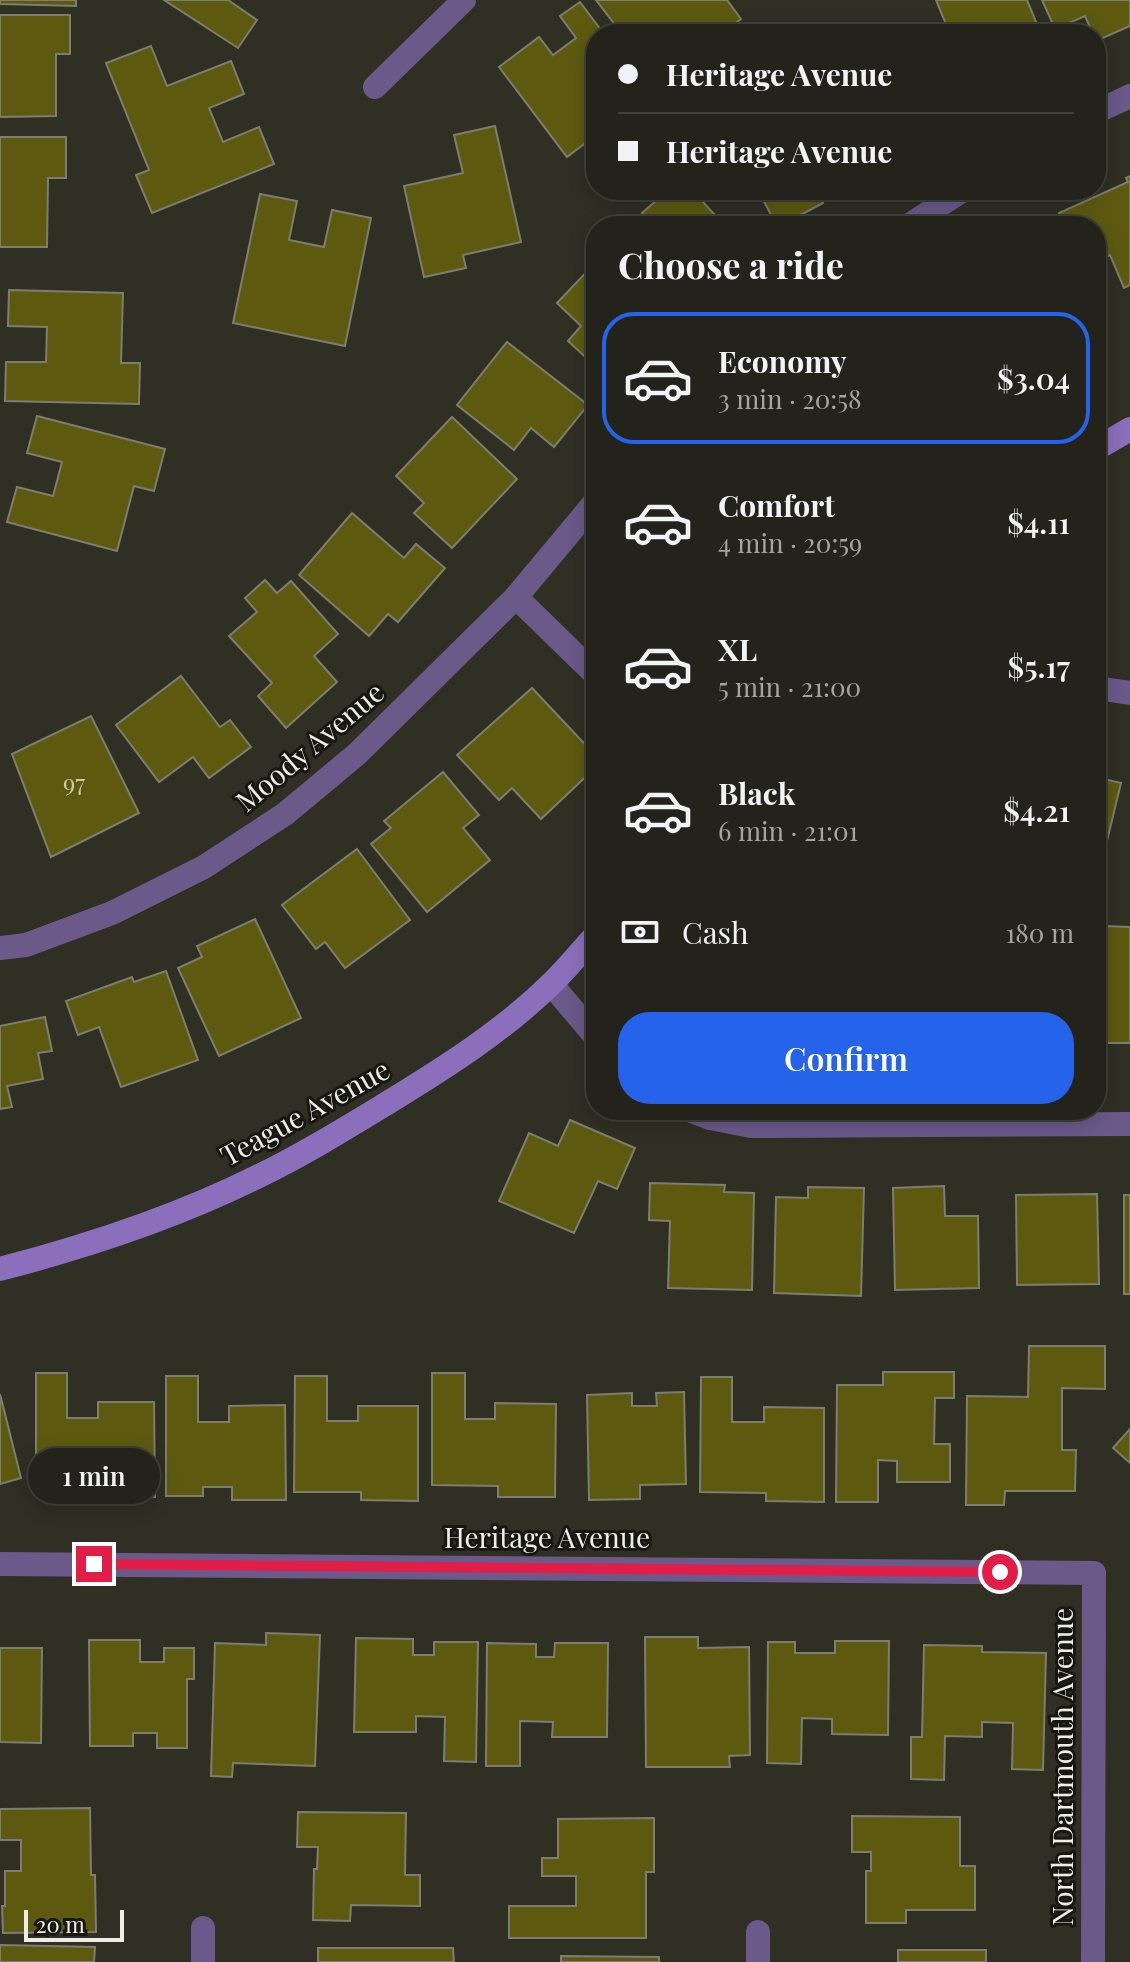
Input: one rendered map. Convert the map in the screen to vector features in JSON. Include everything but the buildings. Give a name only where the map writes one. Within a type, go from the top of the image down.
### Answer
[{"type":"street","points":[[375,87],[464,0]]},
{"type":"street","points":[[1106,107],[1130,96]]},
{"type":"street","points":[[923,216],[948,200]]},
{"type":"street","points":[[1106,443],[1130,429]]},
{"type":"street","name":"Moody Avenue","points":[[0,948],[26,945],[112,913],[204,867],[285,814],[357,754],[516,597],[586,513]]},
{"type":"street","points":[[516,597],[586,665]]},
{"type":"street","points":[[1106,689],[1130,693]]},
{"type":"street","name":"Teague Avenue","points":[[0,1269],[157,1220],[262,1175],[433,1075],[500,1028],[551,984],[586,946]]},
{"type":"street","points":[[551,984],[586,1025]]},
{"type":"street","points":[[720,1120],[751,1126],[1130,1124]]},
{"type":"street","name":"Heritage Avenue","points":[[0,1564],[1094,1573]]},
{"type":"street","name":"North Dartmouth Avenue","points":[[1093,1962],[1094,1573]]},
{"type":"street","points":[[203,1928],[203,1962]]},
{"type":"street","points":[[758,1932],[758,1962]]},
{"type":"route","points":[[94,1564],[1000,1572]]}]
